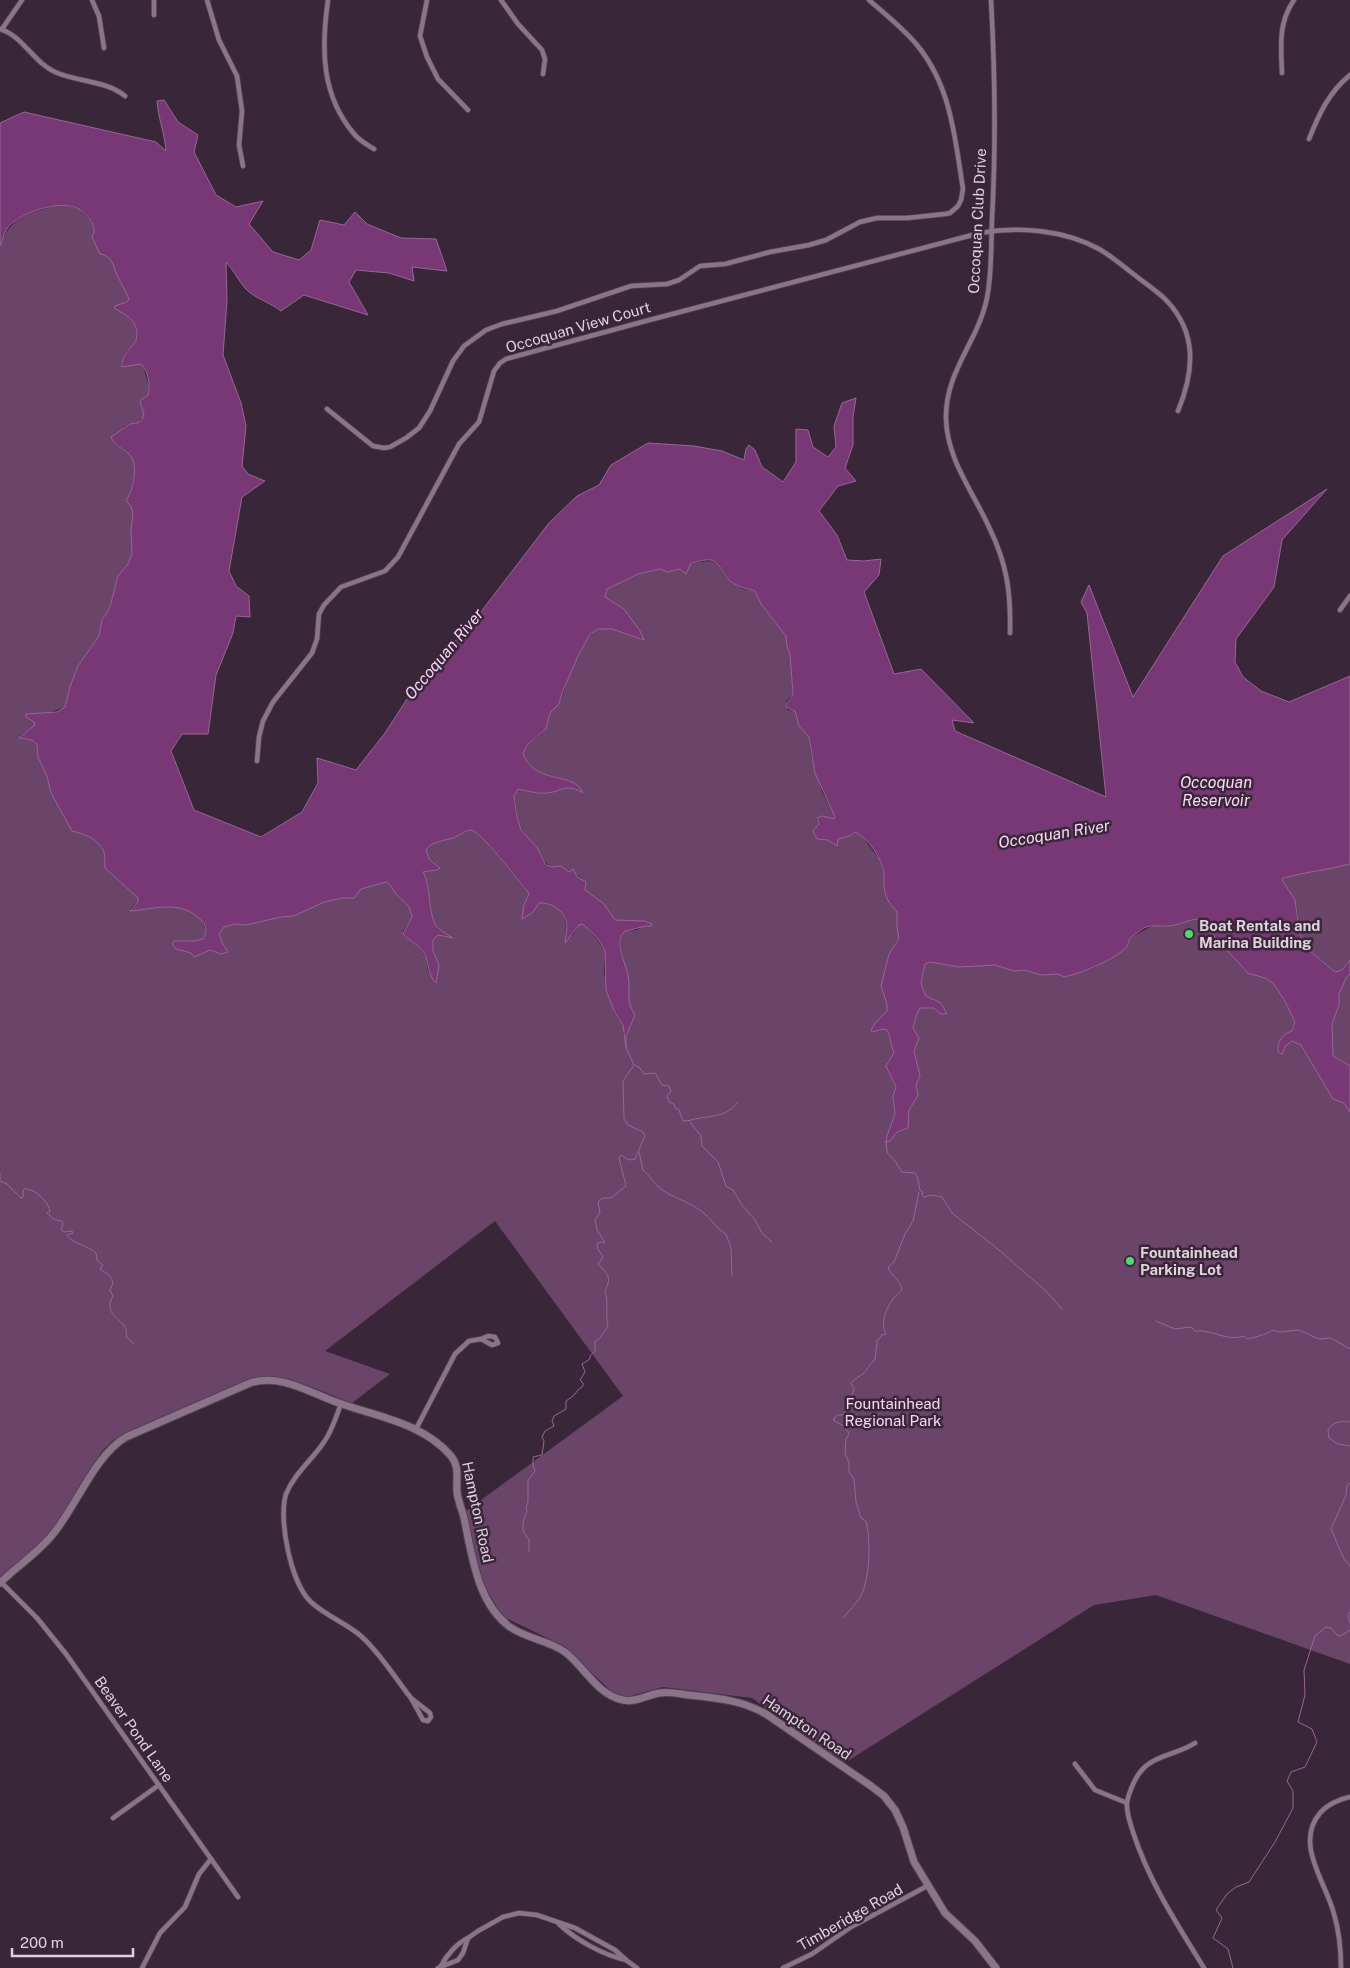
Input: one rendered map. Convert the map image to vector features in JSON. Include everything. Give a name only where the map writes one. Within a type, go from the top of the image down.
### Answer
[{"type":"street","points":[[22,0],[1,29],[15,36],[35,57],[54,72],[111,88],[125,96]]},
{"type":"street","points":[[92,0],[99,16],[104,48]]},
{"type":"street","points":[[154,0],[154,15]]},
{"type":"street","points":[[207,0],[218,39],[237,76],[242,110],[239,145],[243,166]]},
{"type":"street","points":[[328,0],[325,24],[325,70],[330,88],[341,115],[356,136],[374,149]]},
{"type":"street","points":[[427,0],[420,36],[427,58],[438,80],[468,110]]},
{"type":"street","points":[[501,0],[518,24],[542,50],[545,59],[543,74]]},
{"type":"street","points":[[327,409],[374,446],[379,448],[390,446],[406,438],[419,428],[430,411],[453,361],[464,346],[478,335],[494,327],[557,311],[631,286],[667,284],[679,280],[700,266],[725,264],[770,252],[814,244],[826,240],[860,222],[877,218],[907,218],[945,214],[954,210],[961,200],[963,189],[952,117],[945,92],[933,66],[916,44],[869,0]]},
{"type":"street","name":"Occoquan Club Drive","points":[[991,0],[994,136],[992,231],[986,300],[978,324],[953,375],[946,416],[947,432],[953,453],[989,527],[1004,564],[1011,599],[1010,633]]},
{"type":"street","points":[[1282,73],[1282,27],[1286,12],[1294,0]]},
{"type":"street","points":[[1309,139],[1334,90],[1350,75]]},
{"type":"street","points":[[992,231],[1046,232],[1080,240],[1110,256],[1166,301],[1182,324],[1190,354],[1189,380],[1178,411]]},
{"type":"street","name":"Occoquan View Court","points":[[257,761],[259,737],[263,721],[273,702],[312,653],[317,638],[319,614],[324,605],[341,587],[385,571],[398,557],[459,444],[479,422],[494,372],[500,363],[507,359],[633,324],[992,231]]},
{"type":"street","points":[[1340,610],[1350,596]]},
{"type":"street","points":[[416,1430],[455,1354],[469,1341],[481,1339]]},
{"type":"street","name":"Hampton Road","points":[[1,1583],[39,1550],[51,1536],[68,1514],[105,1455],[115,1444],[126,1437],[250,1383],[262,1380],[285,1382],[416,1430],[447,1452],[455,1461],[458,1472],[457,1492],[471,1554],[489,1602],[504,1622],[521,1633],[563,1651],[599,1686],[619,1699],[631,1700],[659,1693],[671,1693],[734,1701],[751,1706],[766,1714],[884,1796],[900,1820],[914,1862],[945,1913],[975,1941],[996,1968]]},
{"type":"street","points":[[341,1404],[328,1436],[296,1476],[286,1495],[284,1512],[288,1549],[296,1581],[306,1597],[316,1607],[343,1622],[361,1636],[411,1698],[423,1720],[428,1721],[431,1717],[430,1713],[411,1698]]},
{"type":"street","name":"Beaver Pond Lane","points":[[1,1583],[51,1635],[238,1897]]},
{"type":"street","points":[[1195,1743],[1188,1748],[1156,1760],[1144,1767],[1136,1779],[1127,1803],[1129,1820],[1138,1847],[1161,1899],[1204,1968]]},
{"type":"street","points":[[1075,1764],[1095,1790],[1127,1803]]},
{"type":"street","points":[[112,1818],[159,1785]]},
{"type":"street","points":[[1341,1968],[1335,1915],[1329,1895],[1311,1853],[1309,1836],[1313,1824],[1323,1810],[1334,1802],[1350,1797]]},
{"type":"street","points":[[142,1968],[160,1933],[185,1907],[198,1874],[211,1858]]},
{"type":"street","name":"Timberidge Road","points":[[783,1968],[812,1954],[851,1927],[929,1885]]},
{"type":"street","points":[[440,1967],[463,1940],[493,1922],[516,1913],[531,1914],[568,1925],[602,1942],[621,1954],[637,1968]]},
{"type":"street","points":[[558,1923],[578,1938],[608,1954],[626,1960]]},
{"type":"street","points":[[440,1967],[458,1960],[463,1953],[468,1938]]},
{"type":"green space","name":"Fountainhead Regional Park","points":[[56,206],[68,206],[79,209],[94,225],[94,234],[105,254],[113,262],[129,299],[127,302],[114,308],[129,317],[135,325],[137,334],[136,341],[125,353],[121,365],[124,367],[131,364],[143,366],[149,386],[148,395],[143,405],[144,416],[137,423],[124,427],[120,432],[116,445],[129,454],[135,463],[135,473],[129,496],[133,513],[131,530],[132,554],[128,564],[118,576],[110,607],[102,620],[99,636],[78,666],[65,707],[29,720],[35,721],[36,725],[20,736],[20,739],[32,740],[37,744],[38,757],[47,776],[51,793],[72,830],[95,840],[102,847],[105,854],[105,868],[138,898],[138,901],[130,909],[178,907],[194,913],[205,928],[203,939],[174,941],[176,949],[191,953],[194,957],[210,950],[221,954],[228,952],[219,934],[224,927],[294,916],[324,902],[342,898],[353,898],[361,889],[386,882],[391,885],[396,894],[404,899],[409,906],[412,917],[403,931],[404,936],[411,939],[422,951],[426,959],[428,971],[437,982],[439,965],[433,951],[433,940],[438,935],[452,937],[439,929],[432,918],[428,886],[423,872],[437,870],[437,865],[429,859],[426,850],[433,844],[470,830],[482,838],[528,892],[524,912],[535,909],[539,903],[552,905],[561,912],[564,918],[566,923],[565,936],[573,935],[579,925],[582,924],[588,928],[605,951],[604,974],[614,1013],[623,1025],[624,1039],[635,1015],[628,1002],[629,984],[620,942],[625,931],[637,930],[645,925],[615,920],[604,904],[584,890],[585,882],[574,873],[558,866],[552,867],[547,863],[522,829],[518,819],[515,794],[518,789],[552,793],[572,788],[582,792],[569,781],[535,770],[528,763],[523,753],[527,746],[546,728],[549,716],[560,702],[570,673],[592,633],[598,629],[609,628],[642,640],[624,609],[605,597],[607,589],[638,574],[660,569],[668,572],[683,570],[691,564],[700,562],[716,563],[725,577],[734,584],[743,589],[755,591],[761,604],[786,636],[790,654],[793,694],[786,702],[788,710],[795,711],[799,726],[809,737],[811,755],[822,792],[835,817],[834,819],[822,816],[816,819],[819,824],[813,831],[817,839],[832,840],[842,838],[855,831],[862,836],[879,859],[885,876],[883,883],[897,912],[899,939],[889,954],[881,986],[887,1004],[887,1011],[876,1022],[872,1032],[883,1029],[887,1030],[894,1053],[887,1063],[888,1071],[896,1087],[893,1096],[895,1114],[886,1141],[890,1141],[897,1132],[908,1128],[910,1107],[917,1094],[916,1085],[920,1076],[914,1051],[919,1038],[913,1028],[917,1011],[920,1008],[934,1008],[941,1014],[947,1014],[941,1003],[926,996],[922,987],[921,982],[925,964],[930,962],[959,967],[995,965],[1014,971],[1024,970],[1041,975],[1058,974],[1068,976],[1094,968],[1116,955],[1128,946],[1130,938],[1152,926],[1161,925],[1165,927],[1195,919],[1205,920],[1213,928],[1214,936],[1248,973],[1265,978],[1273,983],[1285,1001],[1295,1022],[1292,1031],[1281,1039],[1278,1051],[1282,1055],[1285,1046],[1292,1041],[1301,1045],[1333,1099],[1344,1103],[1350,1112],[1350,1664],[1156,1595],[1094,1605],[843,1764],[752,1698],[663,1687],[619,1699],[564,1646],[502,1616],[484,1585],[478,1568],[466,1511],[623,1396],[495,1221],[325,1351],[390,1374],[352,1403],[295,1381],[283,1378],[260,1377],[124,1434],[112,1441],[102,1451],[52,1530],[35,1548],[0,1578],[0,246],[9,228],[15,222],[29,214]]},
{"type":"green space","points":[[1350,864],[1350,960],[1342,970],[1335,972],[1305,947],[1300,935],[1297,907],[1282,880],[1291,876]]},
{"type":"green space","points":[[1350,974],[1350,1066],[1333,1056],[1332,1024],[1339,1005],[1339,994],[1346,978]]},
{"type":"water","name":"Occoquan Reservoir","points":[[164,100],[178,122],[198,135],[194,152],[216,195],[236,207],[263,201],[249,224],[273,252],[299,260],[311,250],[320,220],[344,225],[355,212],[367,224],[401,238],[436,239],[447,271],[412,267],[414,281],[389,273],[356,270],[349,282],[368,315],[304,295],[281,311],[249,292],[226,262],[227,300],[223,355],[241,403],[246,426],[242,466],[248,474],[265,481],[242,497],[229,571],[236,586],[249,596],[250,617],[236,616],[233,633],[216,675],[208,734],[182,734],[171,751],[194,810],[261,837],[302,812],[318,783],[317,758],[356,770],[385,733],[418,682],[477,617],[549,523],[577,496],[599,485],[611,465],[648,443],[694,446],[722,451],[744,460],[746,449],[749,445],[755,450],[762,467],[783,482],[796,462],[796,429],[808,430],[813,447],[828,457],[836,447],[834,426],[842,403],[856,398],[853,417],[853,445],[845,468],[856,481],[838,486],[819,511],[837,535],[847,560],[881,559],[879,575],[864,592],[894,674],[921,669],[974,723],[952,720],[955,731],[1106,797],[1087,613],[1081,602],[1089,585],[1133,697],[1223,556],[1327,489],[1282,540],[1274,587],[1236,639],[1235,662],[1243,677],[1261,691],[1289,702],[1350,676],[1350,864],[1291,876],[1282,880],[1295,900],[1300,935],[1305,947],[1335,972],[1342,970],[1350,960],[1350,974],[1346,978],[1339,994],[1339,1005],[1332,1024],[1333,1056],[1350,1066],[1350,1112],[1344,1103],[1333,1099],[1301,1045],[1292,1041],[1285,1046],[1282,1055],[1278,1051],[1280,1041],[1283,1036],[1292,1031],[1295,1022],[1285,1001],[1273,983],[1265,978],[1248,973],[1214,936],[1206,921],[1195,919],[1174,925],[1144,928],[1131,937],[1126,948],[1117,955],[1095,966],[1064,977],[1058,974],[1041,975],[1024,970],[1014,971],[995,965],[959,967],[930,962],[925,964],[921,982],[922,987],[926,996],[941,1003],[947,1014],[941,1014],[934,1008],[920,1008],[916,1016],[913,1028],[919,1038],[914,1051],[920,1076],[916,1085],[918,1095],[909,1110],[908,1128],[897,1132],[890,1141],[886,1142],[895,1114],[893,1096],[896,1087],[886,1066],[894,1053],[887,1030],[883,1029],[872,1032],[871,1030],[887,1011],[887,1004],[881,986],[889,954],[899,939],[897,912],[886,897],[884,873],[880,861],[874,849],[865,839],[855,832],[850,836],[838,839],[837,846],[828,840],[817,839],[813,831],[819,824],[817,818],[822,816],[834,819],[835,817],[815,773],[809,737],[799,726],[795,711],[786,705],[793,694],[790,654],[786,636],[761,604],[755,591],[733,583],[727,578],[717,563],[711,560],[691,563],[686,574],[680,569],[668,572],[660,569],[638,574],[607,589],[605,597],[624,609],[640,631],[644,640],[612,629],[598,629],[590,634],[578,656],[559,704],[550,713],[546,729],[527,745],[523,753],[528,763],[536,770],[571,782],[578,786],[583,793],[572,788],[544,793],[518,789],[514,796],[521,830],[538,849],[546,865],[552,867],[561,866],[569,872],[573,869],[577,877],[586,882],[585,890],[604,904],[615,920],[644,921],[652,924],[651,926],[625,931],[620,941],[621,953],[629,982],[630,1005],[635,1015],[626,1036],[626,1048],[623,1025],[615,1013],[606,990],[605,951],[598,940],[582,924],[579,925],[565,943],[567,927],[564,917],[558,909],[549,904],[539,903],[533,912],[522,919],[528,892],[482,838],[470,830],[433,844],[426,850],[429,859],[440,868],[423,872],[428,886],[433,918],[439,929],[453,938],[438,935],[433,940],[433,951],[439,965],[436,983],[422,950],[403,934],[412,917],[409,908],[396,894],[390,884],[386,882],[361,889],[354,898],[342,898],[324,902],[294,916],[224,927],[219,934],[228,952],[221,954],[210,950],[194,957],[191,953],[176,949],[172,944],[174,941],[203,939],[206,930],[204,923],[186,910],[159,907],[130,911],[138,902],[138,898],[105,868],[105,854],[102,847],[95,840],[72,831],[51,793],[47,776],[38,757],[37,744],[32,740],[19,738],[35,725],[34,722],[26,717],[26,714],[57,712],[65,707],[78,666],[99,636],[102,620],[110,607],[118,576],[128,564],[132,554],[131,530],[133,514],[131,506],[126,501],[133,484],[134,463],[132,457],[116,444],[111,437],[130,424],[142,420],[144,413],[140,402],[148,395],[148,378],[141,364],[122,367],[124,356],[136,341],[137,334],[135,325],[129,317],[114,308],[127,302],[129,299],[112,262],[108,257],[100,254],[92,237],[93,224],[82,211],[71,206],[62,205],[43,208],[33,212],[16,220],[8,227],[0,246],[0,123],[24,112],[156,142],[166,151],[157,101]]},
{"type":"waterway","points":[[529,1552],[529,1540],[523,1531],[523,1523],[528,1502],[528,1480],[535,1471],[533,1457],[542,1455],[544,1441],[542,1437],[545,1431],[554,1426],[552,1421],[554,1416],[566,1409],[566,1401],[583,1386],[580,1380],[585,1372],[582,1364],[590,1359],[590,1356],[595,1351],[595,1342],[608,1326],[605,1291],[608,1276],[598,1264],[603,1257],[597,1244],[600,1242],[605,1243],[597,1230],[595,1220],[600,1213],[598,1202],[603,1198],[611,1198],[626,1186],[619,1158],[621,1155],[629,1160],[635,1159],[645,1136],[643,1132],[628,1125],[624,1119],[623,1081],[634,1065],[626,1048]]},
{"type":"waterway","points":[[635,1065],[644,1074],[655,1073],[662,1085],[669,1086],[671,1091],[667,1096],[669,1102],[674,1104],[675,1108],[679,1110],[683,1121],[720,1115],[729,1111],[737,1103]]},
{"type":"waterway","points":[[690,1122],[701,1136],[702,1146],[718,1162],[726,1186],[733,1190],[762,1233],[772,1242]]},
{"type":"waterway","points":[[886,1141],[887,1152],[902,1172],[915,1173],[924,1197],[932,1195],[942,1197],[952,1213],[999,1250],[1047,1292],[1062,1309]]},
{"type":"waterway","points":[[639,1152],[643,1170],[659,1188],[701,1211],[726,1234],[731,1248],[732,1276]]},
{"type":"waterway","points":[[0,1174],[0,1180]]},
{"type":"waterway","points":[[0,1181],[7,1184],[21,1198],[23,1197],[24,1189],[36,1193],[44,1199],[49,1207],[50,1211],[47,1213],[55,1220],[62,1221],[61,1230],[64,1232],[72,1231],[73,1233],[67,1235],[70,1238],[96,1253],[97,1260],[103,1265],[100,1269],[109,1275],[113,1283],[110,1290],[113,1296],[110,1309],[124,1326],[126,1337],[134,1344]]},
{"type":"waterway","points":[[843,1618],[859,1599],[864,1588],[868,1569],[869,1538],[866,1521],[861,1518],[856,1502],[854,1479],[849,1472],[849,1462],[845,1454],[846,1439],[849,1434],[845,1427],[834,1421],[834,1418],[842,1415],[847,1410],[854,1389],[851,1383],[864,1373],[875,1360],[877,1341],[882,1335],[886,1334],[884,1329],[886,1311],[893,1299],[902,1290],[888,1267],[894,1262],[905,1234],[913,1221],[919,1192]]},
{"type":"waterway","points":[[1156,1321],[1175,1329],[1191,1327],[1195,1331],[1225,1337],[1244,1336],[1247,1339],[1263,1335],[1272,1330],[1280,1332],[1299,1330],[1319,1339],[1331,1338],[1350,1349]]},
{"type":"waterway","points":[[1350,1422],[1338,1422],[1328,1430],[1329,1438],[1338,1444],[1350,1446]]},
{"type":"waterway","points":[[1350,1483],[1347,1485],[1346,1495],[1331,1529],[1344,1559],[1350,1566]]},
{"type":"waterway","points":[[1350,1612],[1348,1615],[1350,1623]]},
{"type":"waterway","points":[[1233,1968],[1228,1949],[1213,1938],[1222,1918],[1216,1910],[1227,1894],[1236,1887],[1249,1882],[1275,1842],[1293,1808],[1293,1791],[1287,1781],[1291,1772],[1305,1767],[1317,1742],[1312,1729],[1298,1722],[1305,1695],[1304,1670],[1315,1636],[1326,1627],[1331,1628],[1340,1636],[1350,1630]]},
{"type":"place","name":"Boat Rentals and Marina Building","points":[[1189,934]]},
{"type":"place","name":"Fountainhead Parking Lot","points":[[1130,1261]]},
{"type":"water label","name":"Occoquan River","points":[[444,654]]},
{"type":"water label","name":"Occoquan River","points":[[1054,834]]}]
